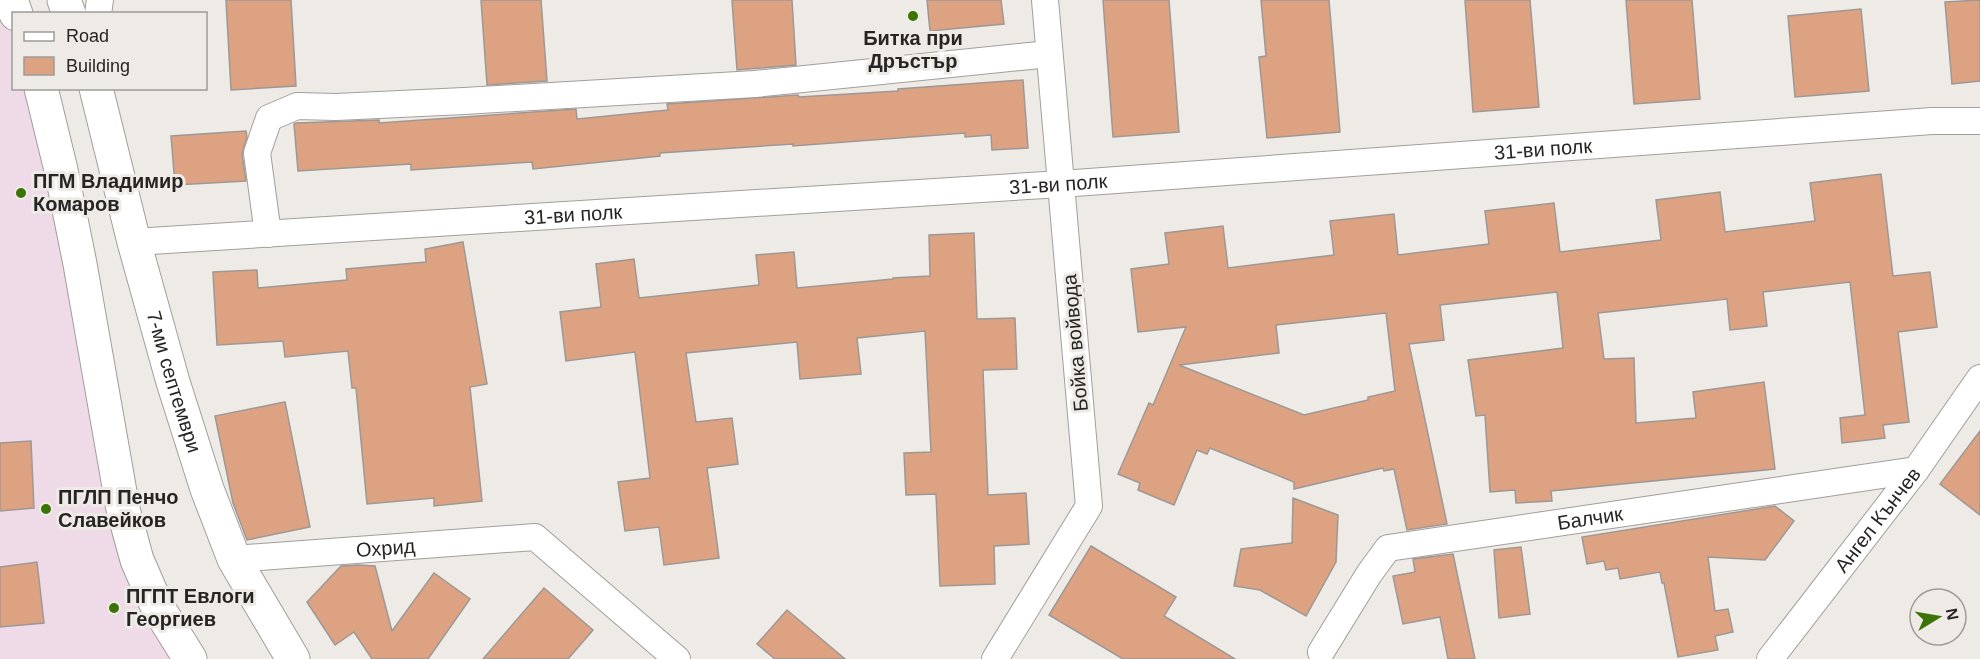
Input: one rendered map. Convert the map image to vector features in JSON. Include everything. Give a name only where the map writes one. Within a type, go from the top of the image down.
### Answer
[{"type":"main road","points":[[41,90],[80,264],[123,509],[137,560],[157,606],[190,659]]},
{"type":"main road","name":"7-ми септември","points":[[96,90],[134,242],[207,489],[234,559],[293,659]]},
{"type":"street","name":"Бойка войвода","points":[[995,659],[1089,506],[1045,0]]},
{"type":"street","points":[[268,234],[257,153],[269,118],[297,106],[336,107],[452,102],[755,84],[1049,54]]},
{"type":"street","name":"31-ви полк","points":[[134,242],[1061,184],[1932,121],[1980,121]]},
{"type":"street","name":"Ангел Кънчев","points":[[1770,659],[1916,470],[1980,378]]},
{"type":"street","name":"Балчик","points":[[1321,652],[1369,574],[1389,548],[1916,470]]},
{"type":"street","name":"Охрид","points":[[234,559],[535,537],[677,659]]},
{"type":"shaded area","points":[[0,0],[12,12],[12,90],[41,90],[123,509],[190,659],[0,659]]},
{"type":"building","points":[[226,0],[291,0],[296,86],[231,90]]},
{"type":"building","points":[[481,0],[541,0],[547,81],[487,85]]},
{"type":"building","points":[[732,0],[792,0],[796,65],[737,70]]},
{"type":"building","points":[[927,0],[1001,0],[1004,24],[930,31]]},
{"type":"building","points":[[1103,0],[1169,0],[1179,132],[1113,137]]},
{"type":"building","points":[[1261,0],[1329,0],[1340,132],[1267,138],[1259,57],[1266,56]]},
{"type":"building","points":[[1465,0],[1530,0],[1539,107],[1473,112]]},
{"type":"building","points":[[1626,0],[1692,0],[1700,99],[1634,104]]},
{"type":"building","points":[[1980,0],[1980,81],[1952,84],[1945,2]]},
{"type":"building","points":[[1861,9],[1869,91],[1795,97],[1788,16]]},
{"type":"building","points":[[1023,80],[1028,148],[992,150],[991,135],[965,137],[965,133],[660,153],[660,156],[533,169],[532,162],[411,170],[411,164],[298,171],[294,124],[296,123],[379,120],[379,123],[576,109],[577,119],[668,110],[667,104],[898,91],[898,89]]},
{"type":"building","points":[[246,131],[247,137],[242,154],[246,181],[175,185],[171,136]]},
{"type":"building","points":[[1881,174],[1893,276],[1930,272],[1937,327],[1898,332],[1909,422],[1883,425],[1885,438],[1842,443],[1840,418],[1865,415],[1850,282],[1763,292],[1767,326],[1730,330],[1727,299],[1598,313],[1604,359],[1634,358],[1636,423],[1696,418],[1693,392],[1764,382],[1775,469],[1551,491],[1552,501],[1516,503],[1515,490],[1490,492],[1485,415],[1476,416],[1468,360],[1563,348],[1557,292],[1440,305],[1444,340],[1409,344],[1447,524],[1407,530],[1394,469],[1384,471],[1383,468],[1294,489],[1294,482],[1210,448],[1207,454],[1197,450],[1174,505],[1138,490],[1140,483],[1118,474],[1149,403],[1153,405],[1186,327],[1138,332],[1131,269],[1169,264],[1165,233],[1223,226],[1228,268],[1334,255],[1330,221],[1394,214],[1398,255],[1489,244],[1485,211],[1554,203],[1560,252],[1661,240],[1656,200],[1720,192],[1725,232],[1815,221],[1810,183]],"holes":[[[1386,313],[1395,391],[1368,397],[1368,400],[1304,415],[1179,365],[1279,353],[1276,325]]]},
{"type":"building","points":[[974,233],[977,319],[1015,318],[1017,369],[983,370],[988,495],[1026,493],[1029,544],[994,546],[995,584],[940,586],[936,494],[906,495],[904,453],[931,452],[925,331],[857,338],[861,374],[800,379],[797,342],[686,353],[696,422],[732,418],[738,464],[707,468],[719,558],[664,565],[659,527],[625,531],[618,482],[650,478],[635,352],[566,361],[560,312],[601,307],[596,264],[634,259],[639,298],[759,285],[756,255],[794,252],[797,288],[930,276],[929,235]]},
{"type":"building","points":[[463,242],[487,384],[470,387],[482,501],[434,506],[434,498],[367,504],[356,388],[352,388],[348,351],[285,357],[283,341],[217,345],[213,272],[257,270],[258,288],[347,280],[346,269],[426,262],[425,249]]},
{"type":"building","points":[[285,402],[310,527],[247,540],[233,503],[215,416]]},
{"type":"building","points":[[1980,431],[1980,515],[1940,484]]},
{"type":"building","points":[[31,441],[34,508],[0,511],[0,443]]},
{"type":"building","points":[[1293,498],[1338,515],[1336,562],[1306,616],[1260,590],[1234,586],[1241,549],[1292,543]]},
{"type":"building","points":[[1775,506],[1794,521],[1765,560],[1708,557],[1715,611],[1728,609],[1733,632],[1715,636],[1718,650],[1678,657],[1660,572],[1620,579],[1618,568],[1606,570],[1604,561],[1587,564],[1582,537]]},
{"type":"building","points":[[1091,546],[1176,597],[1164,616],[1235,659],[1123,659],[1049,615]]},
{"type":"building","points":[[1521,547],[1530,614],[1499,618],[1494,550]]},
{"type":"building","points":[[1453,554],[1475,659],[1448,659],[1440,617],[1403,624],[1393,576],[1415,572],[1413,559]]},
{"type":"building","points":[[37,562],[44,623],[0,627],[0,567]]},
{"type":"building","points":[[341,566],[375,566],[392,631],[434,573],[470,599],[428,659],[372,659],[354,632],[335,645],[307,602]]},
{"type":"building","points":[[544,588],[593,630],[568,659],[483,659]]},
{"type":"building","points":[[787,610],[845,659],[775,659],[757,644]]},
{"type":"place","name":"Битка при Дръстър","points":[[913,16]]},
{"type":"place","name":"ПГМ Владимир Комаров","points":[[21,193]]},
{"type":"place","name":"ПГЛП Пенчо Славейков","points":[[46,509]]},
{"type":"place","name":"ПГПТ Евлоги Георгиев","points":[[114,608]]}]
